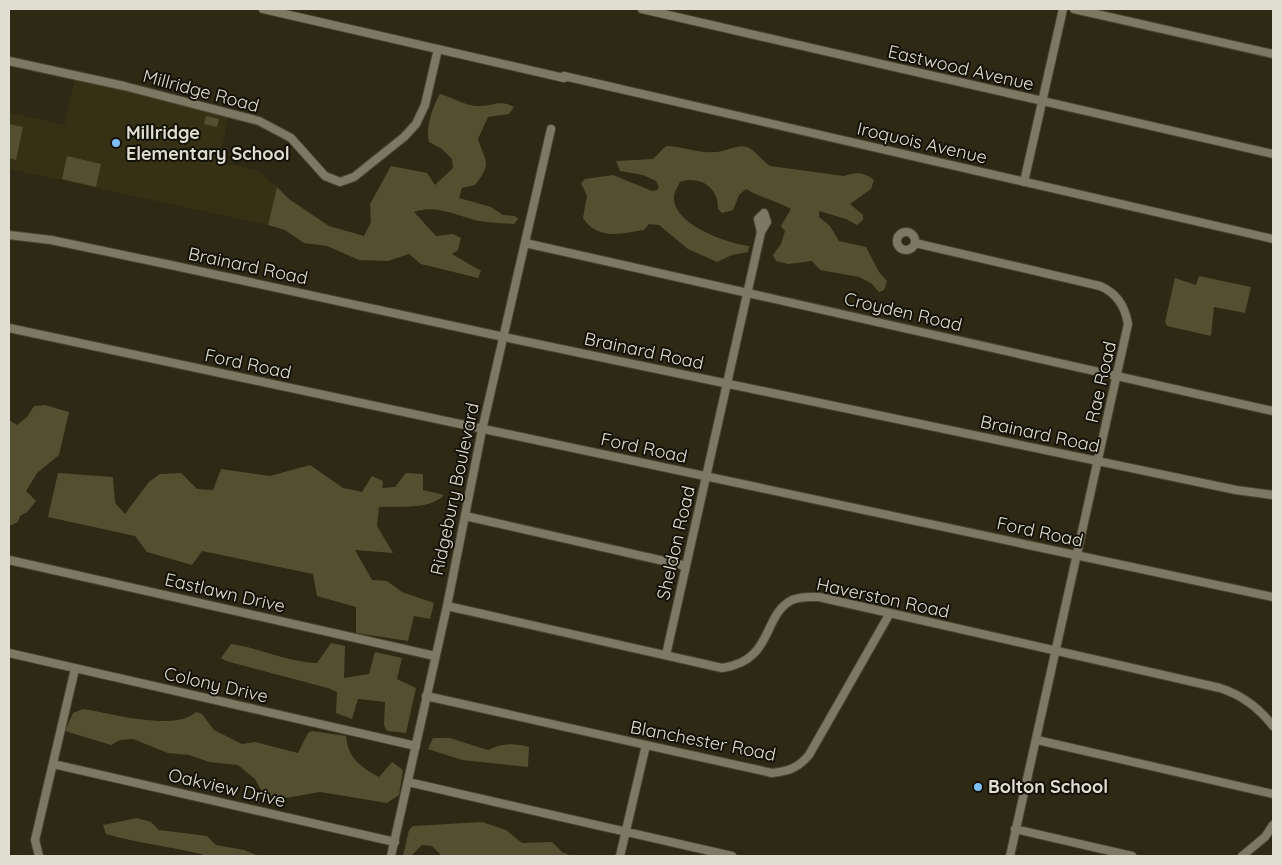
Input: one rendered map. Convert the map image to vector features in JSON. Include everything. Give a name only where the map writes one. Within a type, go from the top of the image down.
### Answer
[{"type":"street","name":"Iroquois Avenue","points":[[263,9],[1273,239]]},
{"type":"street","name":"Eastwood Avenue","points":[[642,9],[1273,154]]},
{"type":"street","points":[[1024,182],[1063,9]]},
{"type":"street","points":[[1074,9],[1273,54]]},
{"type":"street","name":"Millridge Road","points":[[9,61],[124,86],[259,121],[291,138],[325,176],[340,182],[354,177],[416,124],[425,105],[438,48]]},
{"type":"street","name":"Ridgebury Boulevard","points":[[391,856],[447,606],[482,430],[552,129]]},
{"type":"street","name":"Sheldon Road","points":[[666,655],[761,232]]},
{"type":"street","name":"Brainard Road","points":[[9,235],[51,240],[1098,462],[1236,490],[1273,495]]},
{"type":"street","name":"Croyden Road","points":[[525,243],[1273,411]]},
{"type":"street","name":"Rae Road","points":[[915,243],[1095,284],[1111,292],[1124,309],[1128,324],[1010,856]]},
{"type":"street","name":"Ford Road","points":[[9,328],[482,430],[1273,596]]},
{"type":"street","points":[[465,516],[686,566]]},
{"type":"street","name":"Eastlawn Drive","points":[[9,560],[435,656]]},
{"type":"street","name":"Haverston Road","points":[[447,606],[722,668],[736,666],[759,648],[781,610],[791,600],[819,596],[1237,693],[1266,717],[1273,726]]},
{"type":"street","name":"Blanchester Road","points":[[426,696],[772,773],[788,771],[800,766],[809,754],[890,613]]},
{"type":"street","name":"Colony Drive","points":[[9,653],[416,746]]},
{"type":"street","points":[[40,856],[35,840],[75,668]]},
{"type":"street","points":[[1037,740],[1273,794]]},
{"type":"street","points":[[620,856],[646,745]]},
{"type":"street","name":"Oakview Drive","points":[[53,764],[394,842]]},
{"type":"street","points":[[408,782],[732,856]]},
{"type":"street","points":[[1242,856],[1265,837],[1273,825]]},
{"type":"street","points":[[1015,830],[1132,856]]},
{"type":"shaded area","name":"Millridge Elementary School","points":[[76,76],[229,114],[219,162],[259,171],[277,187],[268,225],[9,169],[9,112],[64,125]]},
{"type":"shaded area","points":[[440,94],[474,106],[505,103],[514,107],[509,114],[488,117],[478,139],[486,166],[475,185],[462,188],[459,198],[491,207],[503,215],[515,216],[518,219],[514,224],[480,221],[453,213],[429,209],[414,212],[436,236],[453,234],[461,238],[458,250],[452,254],[481,271],[478,278],[421,264],[409,254],[388,261],[359,260],[327,246],[304,243],[285,230],[268,225],[277,187],[289,199],[329,226],[364,236],[371,222],[370,204],[391,166],[427,173],[435,185],[453,168],[452,159],[442,149],[429,142],[428,137],[430,117]]},
{"type":"shaded area","points":[[206,116],[219,119],[217,127],[204,124]]},
{"type":"shaded area","points":[[9,124],[23,127],[16,160],[9,158]]},
{"type":"shaded area","points":[[666,146],[697,151],[720,152],[743,146],[752,150],[770,166],[844,176],[860,173],[870,177],[874,180],[871,189],[850,204],[863,215],[863,220],[857,225],[846,219],[819,211],[819,217],[830,226],[839,241],[866,247],[879,272],[887,281],[884,290],[879,292],[871,283],[859,277],[820,270],[812,261],[788,264],[776,261],[773,255],[781,244],[785,231],[781,226],[791,209],[746,189],[739,195],[733,210],[722,213],[718,209],[712,189],[701,182],[687,180],[680,182],[675,192],[676,207],[691,224],[715,237],[749,246],[748,252],[732,255],[717,262],[688,249],[659,225],[649,224],[644,230],[610,234],[595,230],[589,225],[583,218],[587,196],[581,183],[585,179],[613,175],[652,191],[657,190],[659,187],[656,181],[643,175],[620,171],[616,161],[653,159]]},
{"type":"shaded area","points":[[67,156],[101,164],[96,187],[62,179]]},
{"type":"shaded area","points":[[1199,276],[1251,287],[1245,313],[1214,307],[1211,336],[1167,326],[1165,322],[1175,278],[1196,285]]},
{"type":"shaded area","points":[[45,405],[69,412],[59,455],[37,473],[26,491],[36,501],[27,512],[20,516],[18,522],[9,526],[9,420],[17,425],[27,417],[34,406]]},
{"type":"shaded area","points":[[310,465],[343,488],[362,492],[372,476],[383,481],[382,488],[395,487],[406,473],[423,474],[423,490],[444,495],[438,500],[423,505],[379,507],[377,526],[393,553],[355,550],[372,580],[387,581],[402,592],[434,603],[430,619],[414,616],[408,641],[356,633],[356,607],[317,596],[313,574],[202,551],[192,565],[147,552],[135,536],[48,517],[58,473],[113,477],[115,503],[125,514],[149,482],[160,474],[181,473],[197,489],[213,490],[221,469],[270,476]]},
{"type":"shaded area","points":[[331,643],[345,646],[344,678],[369,674],[375,652],[402,658],[397,679],[416,688],[406,733],[387,731],[384,725],[385,702],[358,699],[352,719],[336,713],[337,692],[221,658],[231,644],[295,660],[317,663]]},
{"type":"shaded area","points":[[83,709],[142,720],[158,721],[173,721],[186,718],[196,712],[202,714],[214,730],[242,744],[255,742],[298,753],[308,733],[312,731],[346,736],[352,756],[372,773],[379,777],[392,762],[403,770],[399,795],[387,803],[320,792],[274,800],[264,795],[255,779],[238,765],[209,762],[189,755],[168,753],[133,739],[120,740],[111,745],[65,731],[73,713]]},
{"type":"shaded area","points":[[433,738],[450,738],[488,750],[508,744],[529,747],[528,767],[462,760],[428,749]]},
{"type":"shaded area","points":[[137,818],[151,822],[159,830],[207,836],[216,845],[244,850],[259,856],[215,857],[106,834],[103,825]]},
{"type":"shaded area","points":[[482,822],[506,830],[522,843],[552,842],[562,852],[572,856],[442,856],[432,846],[422,845],[411,856],[403,856],[409,830],[413,826]]},
{"type":"place","name":"Millridge Elementary School","points":[[116,143]]},
{"type":"place","name":"Bolton School","points":[[978,787]]}]
